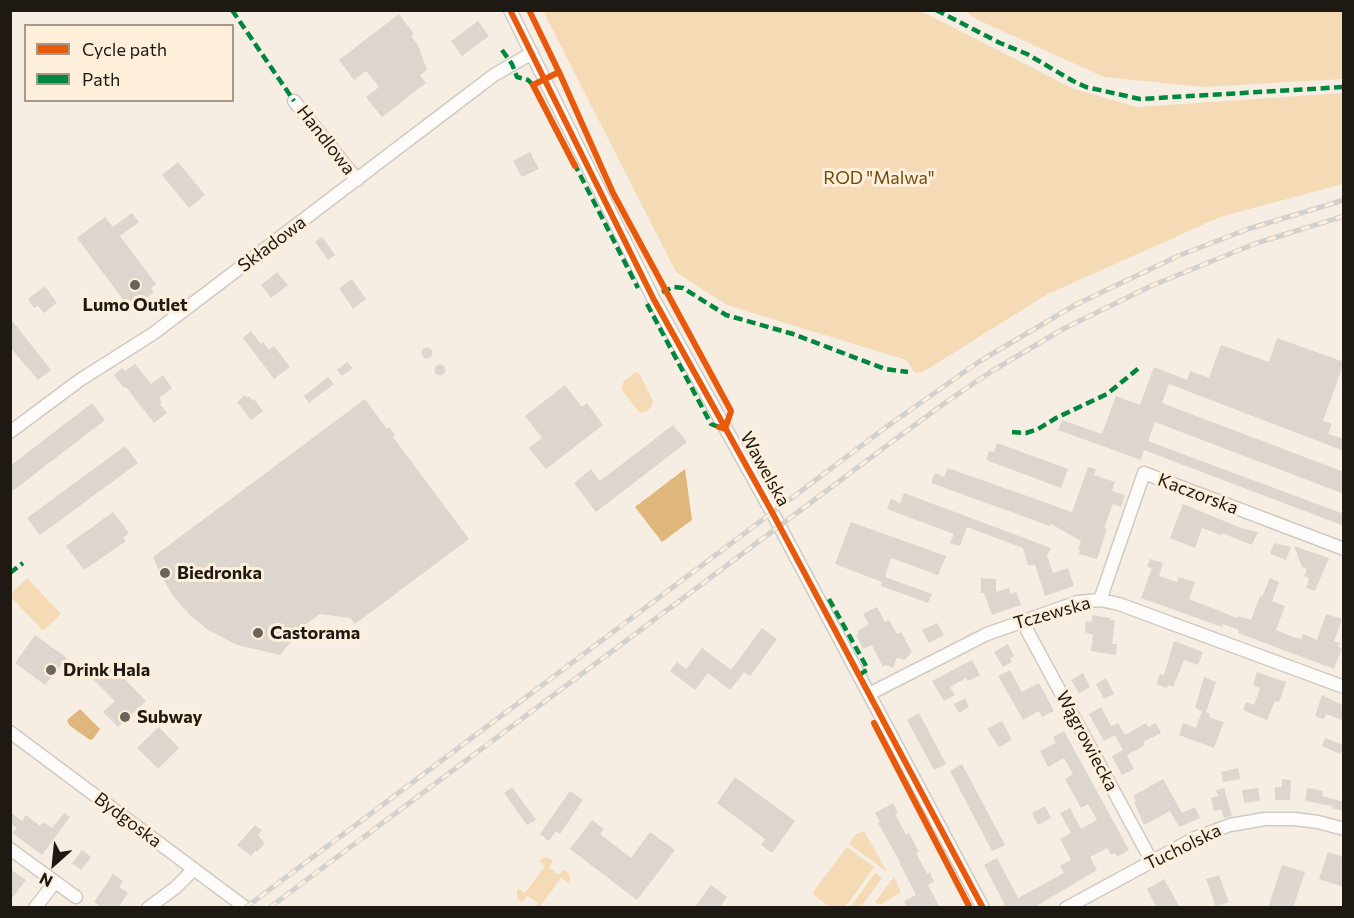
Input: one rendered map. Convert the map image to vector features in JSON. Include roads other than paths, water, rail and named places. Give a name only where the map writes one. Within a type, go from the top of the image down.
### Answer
[{"type":"street","name":"Wawelska","points":[[510,10],[653,298],[772,512],[983,908]]},
{"type":"street","name":"Składowa","points":[[10,432],[80,380],[154,333],[494,75],[532,53]]},
{"type":"street","name":"Handlowa","points":[[294,101],[357,180]]},
{"type":"street","name":"Kaczorska","points":[[1100,600],[1144,473],[1344,549]]},
{"type":"street","name":"Tczewska","points":[[870,694],[960,646],[1078,602],[1100,600],[1119,604],[1344,687]]},
{"type":"street","name":"Wągrowiecka","points":[[1022,621],[1152,862]]},
{"type":"street","name":"Bydgoska","points":[[10,732],[246,908]]},
{"type":"street","name":"Tucholska","points":[[1066,908],[1205,834],[1230,825],[1253,820],[1294,819],[1344,829]]},
{"type":"street","points":[[10,849],[76,897]]},
{"type":"street","points":[[148,908],[175,888],[194,869]]},
{"type":"street","points":[[35,908],[55,882]]},
{"type":"railway","points":[[245,908],[889,425],[980,361],[1075,305],[1178,256],[1248,229],[1344,200]]},
{"type":"railway","points":[[269,908],[893,441],[992,371],[1063,329],[1151,286],[1254,244],[1344,216]]},
{"type":"place","name":"Lumo Outlet","points":[[135,285]]},
{"type":"place","name":"Biedronka","points":[[165,573]]},
{"type":"place","name":"Castorama","points":[[258,633]]},
{"type":"place","name":"Drink Hala","points":[[51,670]]},
{"type":"place","name":"Subway","points":[[125,717]]},
{"type":"park label","name":"ROD \"Malwa\"","points":[[879,178]]}]
